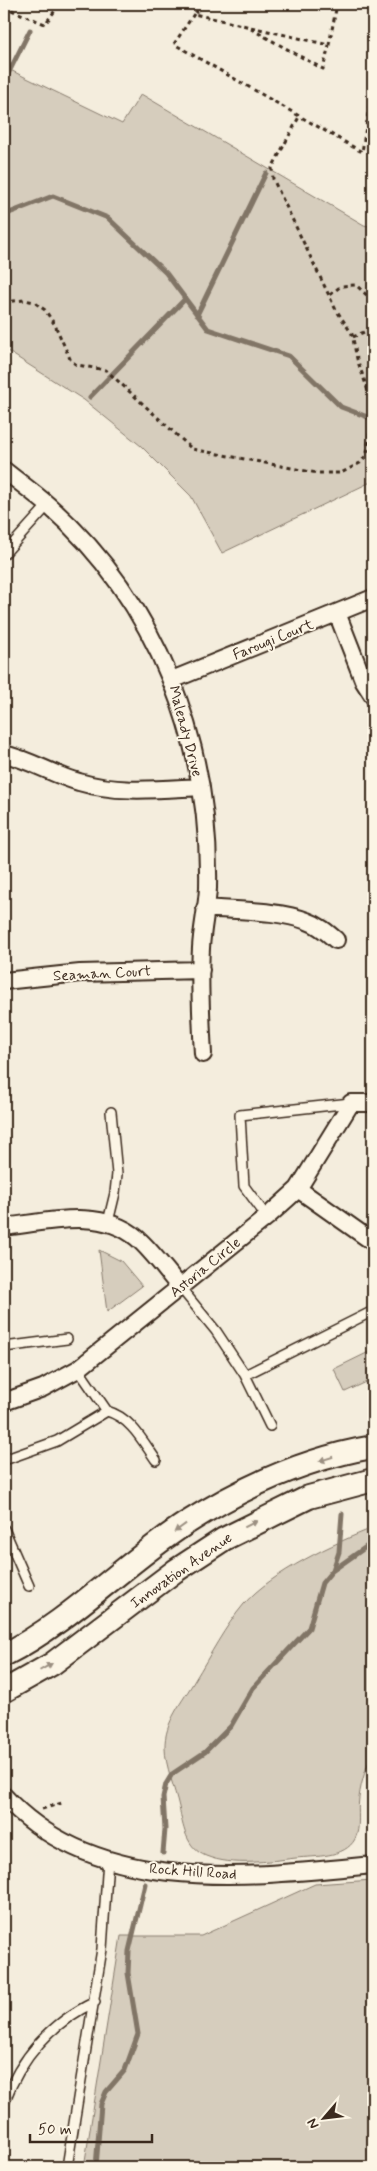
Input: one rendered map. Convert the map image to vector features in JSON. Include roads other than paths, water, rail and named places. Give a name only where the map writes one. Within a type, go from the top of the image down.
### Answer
[{"type":"street","name":"Maleady Drive","points":[[4,470],[48,505],[105,565],[130,599],[160,653],[172,680],[194,747],[202,787],[208,889],[200,970],[204,1054]]},
{"type":"street","name":"Farougi Court","points":[[172,680],[373,598]]},
{"type":"street","points":[[337,613],[364,682],[373,696]]},
{"type":"street","points":[[4,754],[20,758],[79,782],[105,788],[120,790],[202,787]]},
{"type":"street","points":[[205,908],[290,916],[308,921],[324,929],[336,940]]},
{"type":"street","name":"Seaman Court","points":[[4,981],[80,973],[200,970]]},
{"type":"street","points":[[351,1103],[373,1103]]},
{"type":"street","name":"Astoria Circle","points":[[4,1402],[43,1388],[78,1369],[267,1217],[298,1189],[351,1103]]},
{"type":"street","points":[[298,1189],[373,1242]]},
{"type":"street","points":[[4,1227],[70,1219],[94,1219],[108,1222],[138,1238],[180,1287]]},
{"type":"street","name":"Innovation Avenue","points":[[4,1655],[22,1646],[68,1614],[185,1524],[260,1482],[314,1462],[373,1447]]},
{"type":"street","name":"Innovation Avenue","points":[[4,1691],[52,1664],[175,1571],[224,1538],[309,1497],[373,1480]]},
{"type":"street","name":"Rock Hill Road","points":[[4,1796],[29,1820],[74,1847],[108,1859],[164,1872],[208,1875],[252,1874],[373,1865]]},
{"type":"lane","points":[[4,554],[48,505]]},
{"type":"lane","points":[[267,1217],[244,1186],[240,1116],[351,1103]]},
{"type":"lane","points":[[108,1222],[115,1193],[117,1174],[111,1112]]},
{"type":"lane","points":[[180,1287],[216,1331],[245,1376],[270,1426]]},
{"type":"lane","points":[[245,1376],[373,1311]]},
{"type":"lane","points":[[4,1347],[67,1339]]},
{"type":"lane","points":[[78,1369],[107,1411],[119,1414],[128,1421],[156,1460]]},
{"type":"lane","points":[[4,1460],[57,1442],[107,1411]]},
{"type":"lane","points":[[4,1529],[30,1586]]},
{"type":"lane","points":[[67,2167],[95,2002],[102,1949],[108,1859]]},
{"type":"lane","points":[[4,2103],[10,2086],[27,2057],[50,2032],[78,2009],[95,2002]]},
{"type":"waterway","points":[[4,82],[30,30]]},
{"type":"waterway","points":[[197,315],[266,173]]},
{"type":"waterway","points":[[4,215],[53,196],[108,218],[166,273],[208,329],[289,356],[341,407],[373,419]]},
{"type":"waterway","points":[[90,397],[185,299]]},
{"type":"waterway","points":[[333,1570],[339,1552],[342,1514]]},
{"type":"waterway","points":[[163,1853],[165,1829],[163,1797],[166,1784],[172,1774],[205,1752],[231,1726],[253,1688],[309,1628],[322,1583],[332,1571],[373,1542]]},
{"type":"waterway","points":[[96,2167],[101,2104],[106,2092],[125,2070],[138,2034],[128,1973],[129,1951],[145,1884]]}]
